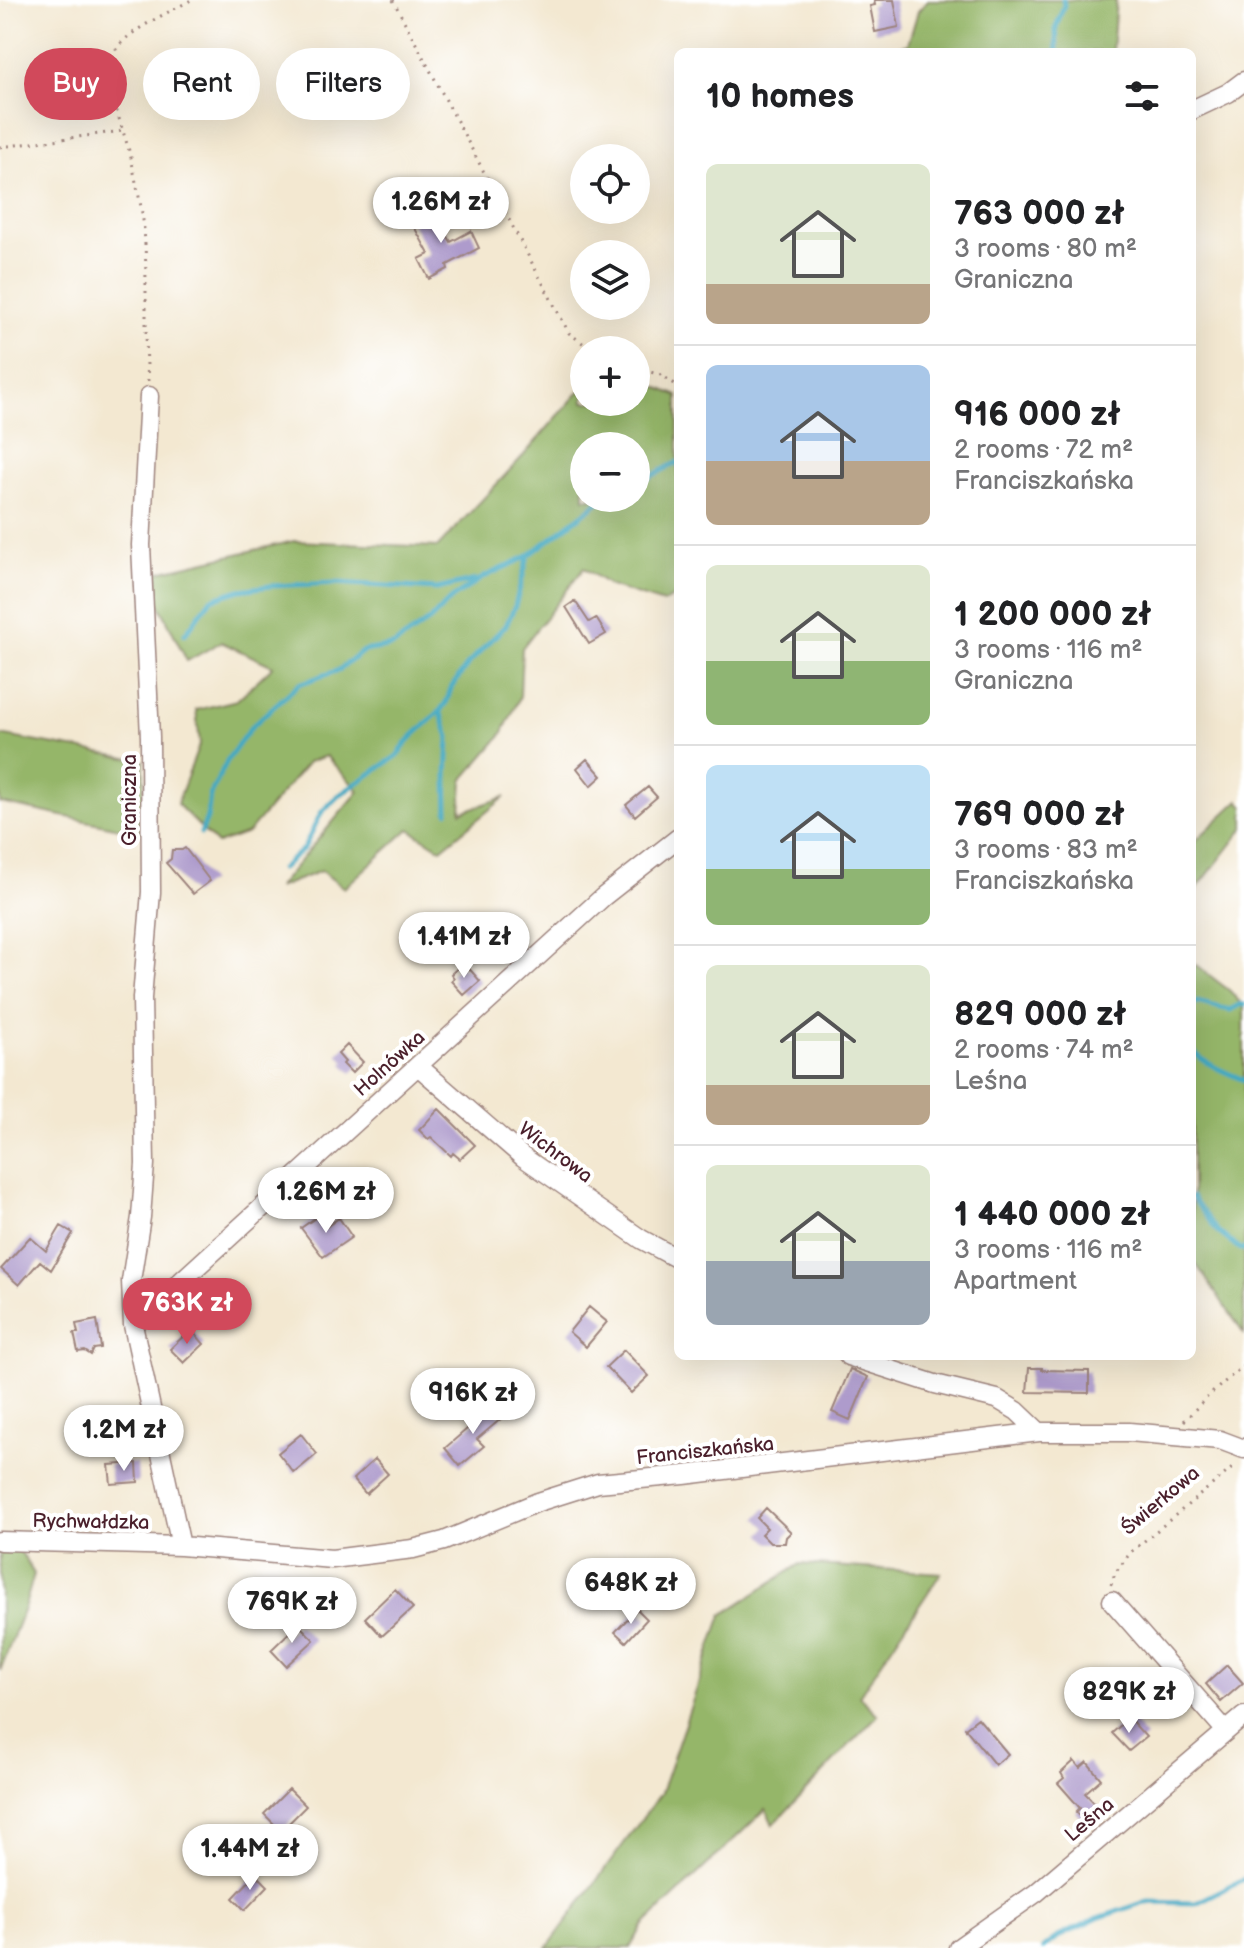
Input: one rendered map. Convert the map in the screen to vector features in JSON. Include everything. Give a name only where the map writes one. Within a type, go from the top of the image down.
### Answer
[{"type":"street","points":[[1196,108],[1228,93],[1244,81]]},
{"type":"street","name":"Graniczna","points":[[149,396],[141,545],[150,737],[151,892],[142,998],[145,1164],[131,1281],[133,1325],[181,1546]]},
{"type":"street","name":"Holnówka","points":[[133,1325],[603,897],[674,841]]},
{"type":"street","name":"Wichrowa","points":[[418,1066],[523,1157],[641,1239],[674,1257]]},
{"type":"street","points":[[860,1360],[935,1384],[997,1399],[1017,1411],[1039,1432]]},
{"type":"street","name":"Franciszkańska","points":[[181,1546],[332,1559],[413,1549],[444,1541],[538,1502],[598,1483],[1039,1432],[1129,1432],[1220,1440],[1244,1449]]},
{"type":"street","name":"Rychwałdzka","points":[[0,1541],[181,1546]]},
{"type":"street","points":[[1112,1601],[1226,1731]]},
{"type":"street","name":"Leśna","points":[[958,1948],[1036,1893],[1244,1716]]},
{"type":"path","points":[[149,396],[144,226],[110,72],[114,52],[125,37],[191,0]]},
{"type":"path","points":[[393,0],[573,336]]},
{"type":"path","points":[[0,147],[123,131]]},
{"type":"path","points":[[650,372],[674,383]]},
{"type":"path","points":[[1170,1436],[1205,1399],[1244,1365]]},
{"type":"path","name":"Świerkowa","points":[[1112,1601],[1112,1580],[1122,1560],[1244,1458]]},
{"type":"green space","points":[[928,0],[1116,0],[1112,48],[896,48],[908,44],[918,11]]},
{"type":"green space","points":[[650,384],[674,394],[674,596],[663,603],[610,586],[584,568],[522,648],[520,697],[501,736],[463,780],[461,812],[505,797],[441,849],[409,829],[344,888],[321,871],[277,888],[359,791],[326,756],[308,762],[248,833],[217,844],[177,804],[200,743],[196,710],[237,700],[273,666],[221,642],[187,661],[157,600],[158,572],[294,541],[438,547],[570,402],[570,416],[650,416]]},
{"type":"green space","points":[[0,735],[144,761],[143,833],[0,803]]},
{"type":"green space","points":[[1239,800],[1244,806],[1244,828],[1196,890],[1196,840]]},
{"type":"green space","points":[[1196,965],[1230,991],[1244,1007],[1244,1334],[1196,1264]]},
{"type":"green space","points":[[0,1541],[15,1542],[34,1574],[0,1671]]},
{"type":"green space","points":[[800,1564],[941,1573],[859,1696],[878,1715],[773,1825],[766,1809],[643,1926],[630,1948],[547,1948],[661,1793],[722,1615]]},
{"type":"building","points":[[874,0],[894,0],[899,27],[875,32],[870,6],[875,5]]},
{"type":"building","points":[[434,211],[451,242],[471,231],[479,248],[447,265],[448,269],[429,279],[419,259],[429,254],[412,223]]},
{"type":"building","points":[[575,601],[589,622],[596,618],[606,634],[589,644],[566,607]]},
{"type":"building","points":[[587,759],[602,776],[591,786],[577,768]]},
{"type":"building","points":[[648,787],[657,797],[635,816],[626,805]]},
{"type":"building","points":[[185,848],[210,881],[193,894],[166,863],[171,859],[172,850]]},
{"type":"building","points":[[460,966],[463,969],[467,966],[480,981],[464,995],[451,981],[454,978],[451,974]]},
{"type":"building","points":[[347,1045],[363,1062],[352,1073],[338,1054]]},
{"type":"building","points":[[439,1109],[475,1145],[460,1159],[453,1153],[451,1156],[419,1130]]},
{"type":"building","points":[[318,1216],[326,1227],[339,1218],[352,1237],[323,1257],[301,1228]]},
{"type":"building","points":[[61,1226],[73,1233],[51,1270],[40,1261],[19,1285],[1,1269],[30,1237],[46,1251]]},
{"type":"building","points":[[589,1307],[607,1322],[586,1347],[569,1332]]},
{"type":"building","points":[[97,1320],[101,1348],[94,1349],[91,1355],[85,1351],[78,1352],[74,1333],[78,1333],[76,1324]]},
{"type":"building","points":[[191,1329],[204,1344],[184,1363],[170,1349]]},
{"type":"building","points":[[624,1350],[649,1376],[631,1393],[606,1367]]},
{"type":"building","points":[[1029,1368],[1089,1371],[1089,1393],[1027,1392]]},
{"type":"building","points":[[850,1369],[868,1377],[850,1420],[832,1412]]},
{"type":"building","points":[[488,1402],[502,1418],[477,1439],[484,1446],[460,1466],[445,1448],[482,1416],[477,1411]]},
{"type":"building","points":[[301,1434],[317,1454],[294,1473],[278,1453]]},
{"type":"building","points":[[375,1459],[388,1474],[366,1494],[353,1479]]},
{"type":"building","points":[[137,1463],[138,1482],[111,1484],[109,1465]]},
{"type":"building","points":[[766,1508],[791,1532],[785,1543],[770,1543],[761,1534],[767,1528],[757,1518]]},
{"type":"building","points":[[395,1589],[413,1608],[382,1636],[365,1618]]},
{"type":"building","points":[[637,1609],[647,1619],[626,1642],[615,1632]]},
{"type":"building","points":[[298,1624],[314,1640],[286,1666],[271,1650]]},
{"type":"building","points":[[1227,1665],[1243,1683],[1221,1702],[1206,1684]]},
{"type":"building","points":[[978,1718],[1008,1754],[995,1765],[965,1728]]},
{"type":"building","points":[[1129,1718],[1146,1737],[1129,1751],[1112,1733]]},
{"type":"building","points":[[1074,1761],[1080,1768],[1087,1762],[1101,1779],[1085,1793],[1101,1810],[1087,1823],[1076,1812],[1080,1808],[1058,1783],[1064,1778],[1061,1773]]},
{"type":"building","points":[[289,1789],[306,1806],[281,1831],[264,1814]]},
{"type":"building","points":[[256,1874],[268,1886],[245,1910],[233,1898]]},
{"type":"waterway","points":[[1057,48],[1056,27],[1063,0]]},
{"type":"waterway","points":[[650,477],[674,464]]},
{"type":"waterway","points":[[201,833],[210,795],[228,759],[251,727],[299,684],[339,670],[363,651],[393,646],[430,620],[452,598],[484,577],[528,556],[586,512]]},
{"type":"waterway","points":[[448,812],[449,737],[440,711],[451,688],[469,663],[506,625],[515,606],[528,556]]},
{"type":"waterway","points":[[185,634],[211,599],[240,590],[336,583],[437,589],[476,580]]},
{"type":"waterway","points":[[281,869],[304,848],[321,813],[338,796],[397,756],[440,711]]},
{"type":"waterway","points":[[1196,1002],[1230,1010],[1244,1005]]},
{"type":"waterway","points":[[1196,1054],[1244,1080]]},
{"type":"waterway","points":[[1196,1202],[1218,1232],[1244,1249]]},
{"type":"waterway","points":[[1043,1948],[1056,1938],[1098,1918],[1145,1902],[1196,1903],[1244,1879]]}]
